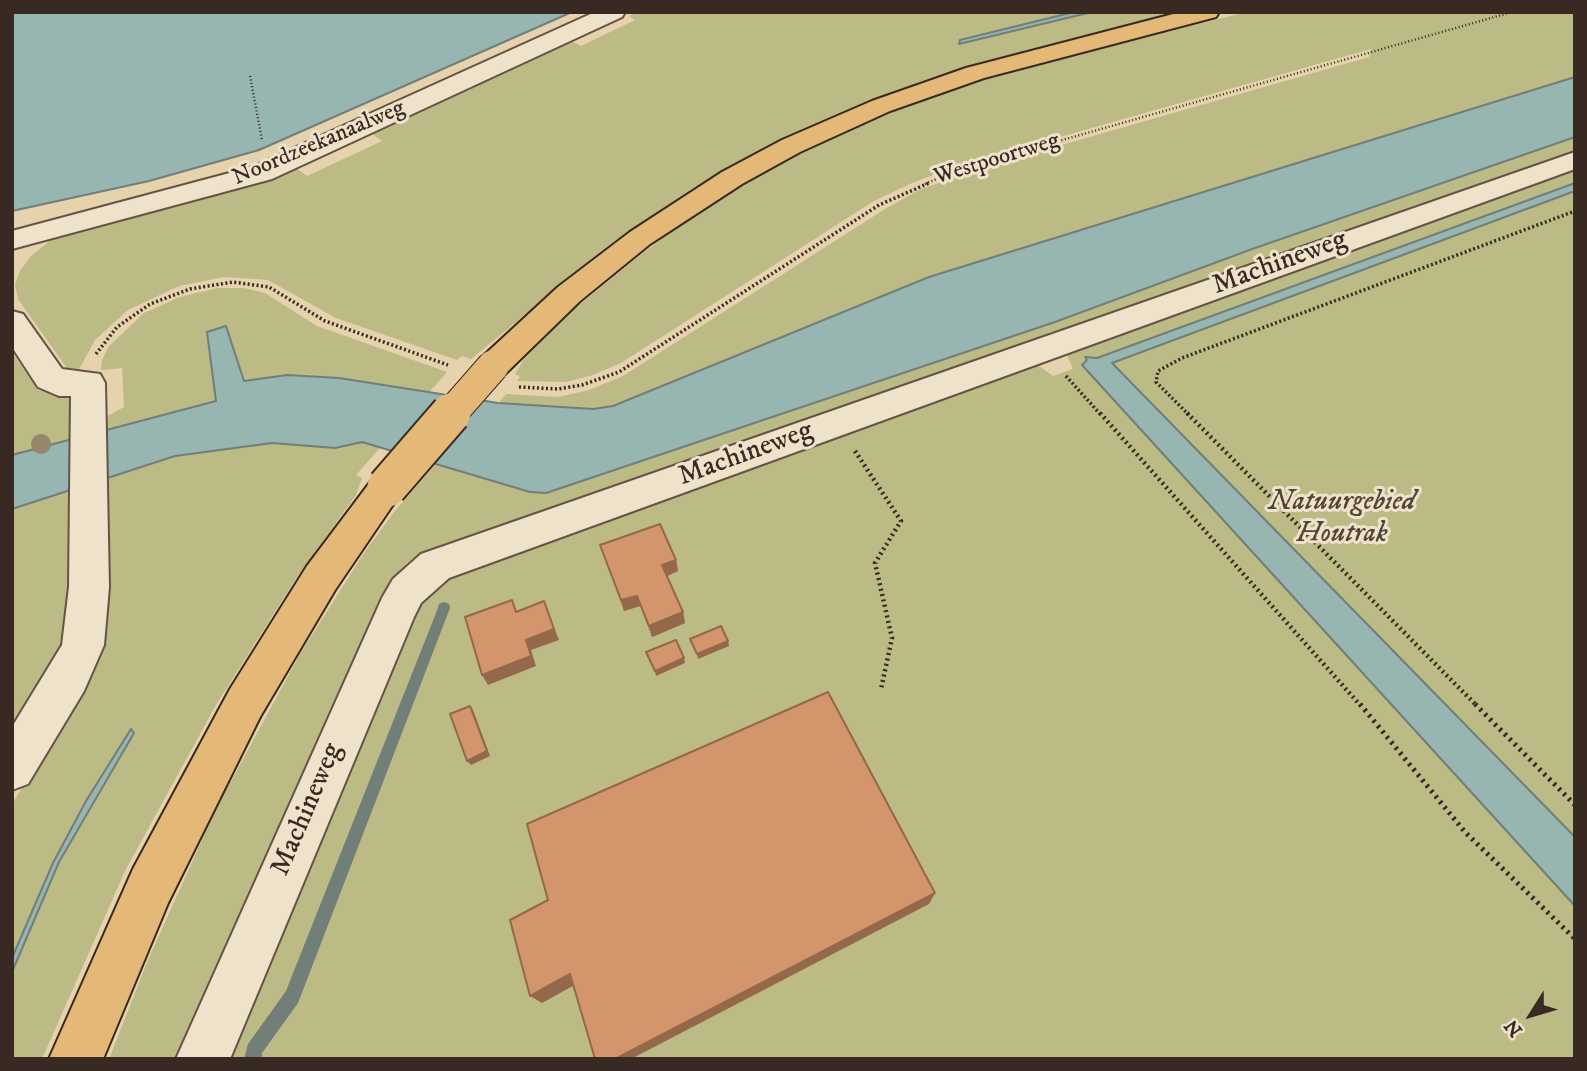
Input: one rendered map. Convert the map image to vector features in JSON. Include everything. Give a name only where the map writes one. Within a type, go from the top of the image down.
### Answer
[{"type":"main road","points":[[76,1059],[150,886],[238,715],[304,604],[387,487],[487,373],[569,294],[640,238],[732,178],[801,141],[881,106],[954,79],[1207,13]]},
{"type":"street","name":"Noordzeekanaalweg","points":[[12,240],[262,173],[614,12]]},
{"type":"street","name":"Machineweg","points":[[203,1059],[396,611],[421,576],[456,556],[1575,160]]},
{"type":"street","points":[[12,322],[50,378],[59,384],[71,386],[88,383],[86,433],[89,587],[83,645],[69,677],[12,768]]},
{"type":"path","name":"Westpoortweg","points":[[88,383],[91,365],[107,337],[139,310],[190,289],[233,282],[269,287],[325,321],[487,373],[522,388],[558,389],[582,386],[619,372],[879,205],[957,170],[1512,12]]},
{"type":"path","points":[[250,76],[263,147]]},
{"type":"path","points":[[1575,211],[1182,358],[1158,371],[1157,382],[1575,805]]},
{"type":"path","points":[[1042,349],[1324,661],[1465,832],[1575,939]]},
{"type":"path","points":[[837,422],[901,521],[875,564],[892,638],[881,689]]},
{"type":"green space","points":[[637,12],[1074,12],[960,40],[959,44],[1091,12],[1185,12],[928,79],[846,111],[758,152],[691,189],[617,240],[471,359],[462,356],[457,360],[336,318],[268,280],[224,277],[179,286],[128,310],[95,340],[77,373],[71,374],[18,299],[15,285],[20,271],[31,256],[52,239],[71,231],[223,192],[293,166],[307,176],[382,141],[368,131],[566,38],[581,46],[635,20],[629,16]]},
{"type":"green space","points":[[1246,12],[1575,12],[1575,151],[414,558],[406,564],[393,583],[182,1059],[109,1059],[148,960],[216,809],[300,654],[364,553],[394,512],[437,463],[446,466],[506,394],[558,397],[589,390],[623,376],[885,209],[921,189],[1002,162],[1369,57],[1371,49],[954,167],[912,183],[874,201],[621,363],[593,375],[566,382],[517,381],[520,376],[515,374],[524,359],[573,310],[644,252],[728,191],[831,136],[905,104],[965,84]]},
{"type":"green space","name":"Natuurgebied Houtrak","points":[[1575,170],[1575,1059],[226,1059],[416,608],[439,581],[1035,363],[1053,376],[1073,369],[1067,355],[1073,350]]},
{"type":"green space","points":[[218,288],[244,288],[265,293],[317,326],[447,372],[356,475],[362,478],[356,495],[295,580],[216,705],[125,871],[42,1059],[12,1059],[12,804],[52,740],[102,419],[124,407],[122,368],[101,370],[102,360],[109,346],[144,313],[180,297]]},
{"type":"green space","points":[[12,352],[38,390],[69,398],[71,442],[47,445],[12,455]]},
{"type":"green space","points":[[70,488],[70,610],[62,653],[12,736],[12,509]]},
{"type":"water","points":[[12,12],[572,12],[259,150],[149,181],[12,211]]},
{"type":"water","points":[[1074,12],[1092,12],[959,44],[960,40]]},
{"type":"water","points":[[1575,77],[1575,137],[1255,248],[1055,322],[546,493],[530,492],[362,442],[335,448],[272,443],[175,456],[12,509],[12,455],[216,401],[207,332],[226,326],[244,381],[287,375],[339,378],[498,403],[593,409],[613,406],[929,277]]},
{"type":"water","points":[[1575,183],[1575,191],[1112,363],[1575,837],[1575,906],[1082,365],[1087,360],[1085,357],[1097,358]]},
{"type":"water","points":[[131,729],[134,733],[59,862],[12,972],[12,958],[53,863],[86,801]]},
{"type":"building","points":[[660,524],[676,560],[662,565],[683,612],[649,626],[637,596],[621,600],[600,545]]},
{"type":"building","points":[[512,600],[516,612],[544,601],[554,629],[526,640],[531,656],[482,675],[465,617]]},
{"type":"building","points":[[721,626],[728,641],[697,654],[690,639]]},
{"type":"building","points":[[676,640],[684,658],[655,671],[646,652]]},
{"type":"building","points":[[828,692],[935,893],[615,1059],[595,1059],[570,974],[530,996],[510,920],[548,900],[527,824]]},
{"type":"building","points":[[470,706],[487,751],[467,761],[450,714]]},
{"type":"waterway","points":[[253,1059],[254,1050],[292,997],[444,608]]}]
